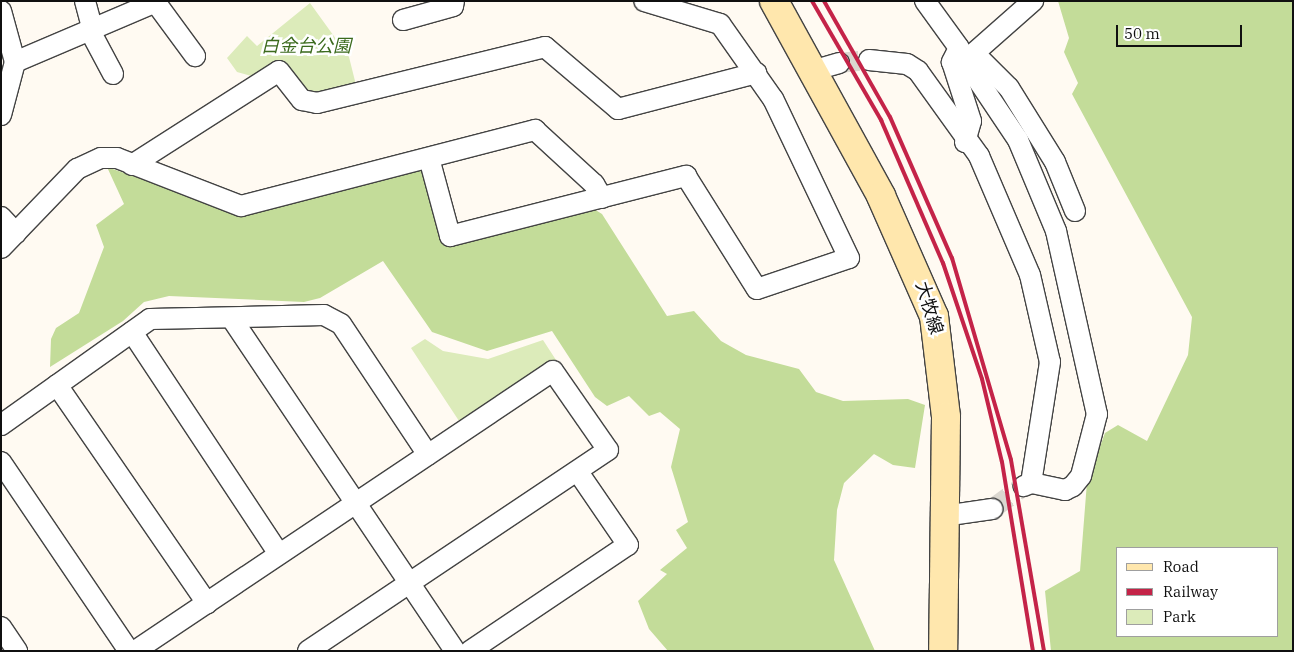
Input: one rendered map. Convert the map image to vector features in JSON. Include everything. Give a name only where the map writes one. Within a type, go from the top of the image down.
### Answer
[{"type":"street","points":[[85,1],[91,28],[113,74]]},
{"type":"street","points":[[403,20],[454,6],[454,1]]},
{"type":"street","points":[[429,158],[450,236],[686,176],[758,289],[849,258],[773,99],[720,24],[644,1]]},
{"type":"street","name":"大牧線","points":[[774,1],[827,66],[922,282],[934,316],[945,387],[943,651]]},
{"type":"street","points":[[869,60],[907,64],[918,71],[965,142],[979,156],[1030,274],[1050,362],[1028,484],[1065,490],[1073,486],[1081,476],[1097,414],[1056,231],[1018,140],[966,54],[925,1]]},
{"type":"street","points":[[965,142],[971,121],[952,62],[966,54],[1033,1]]},
{"type":"street","points":[[15,62],[134,7],[157,2],[195,56]]},
{"type":"street","points":[[1,11],[15,62],[1,115]]},
{"type":"street","points":[[132,164],[278,71],[302,100],[317,102],[545,47],[618,109],[756,74]]},
{"type":"street","points":[[966,54],[1009,88],[1055,162],[1075,211]]},
{"type":"street","points":[[1,248],[89,161],[117,158],[241,206],[535,130],[594,184],[602,198]]},
{"type":"street","points":[[1,218],[16,233]]},
{"type":"street","points":[[1,425],[132,332],[159,316],[232,319],[324,315],[341,324],[428,455]]},
{"type":"street","points":[[232,319],[455,651]]},
{"type":"street","points":[[132,332],[279,554]]},
{"type":"street","points":[[135,651],[553,372],[608,450],[578,472],[308,651]]},
{"type":"street","points":[[58,385],[206,603]]},
{"type":"street","points":[[1,462],[128,651]]},
{"type":"street","points":[[470,651],[628,545],[578,472]]},
{"type":"street","points":[[944,516],[992,508]]},
{"type":"street","points":[[1,627],[17,651]]},
{"type":"green space","points":[[1058,1],[1293,1],[1293,651],[1051,651],[1045,591],[1080,571],[1087,482],[1105,433],[1118,425],[1147,441],[1188,355],[1192,317],[1072,94],[1078,83],[1064,52],[1069,38]]},
{"type":"green space","name":"白金台公園","points":[[310,3],[349,57],[356,85],[318,96],[304,92],[281,61],[255,77],[237,72],[227,58],[247,36],[257,46]]},
{"type":"green space","points":[[107,167],[242,214],[418,169],[424,172],[443,242],[594,209],[602,214],[667,316],[694,311],[721,341],[746,355],[799,369],[816,392],[843,401],[908,399],[925,405],[915,468],[893,465],[874,454],[844,483],[837,510],[834,560],[875,651],[668,651],[649,629],[638,601],[667,574],[660,570],[687,548],[676,530],[688,522],[671,467],[680,429],[660,412],[649,416],[629,396],[607,406],[595,397],[552,331],[487,351],[432,332],[383,261],[320,298],[304,302],[169,296],[144,302],[123,321],[50,367],[51,339],[56,328],[79,313],[104,247],[96,225],[124,204]]},
{"type":"green space","points":[[425,339],[443,351],[488,359],[543,340],[556,360],[461,424],[411,348]]},
{"type":"tunnel","points":[[839,63],[869,60]]},
{"type":"tunnel","points":[[992,509],[1024,486]]},
{"type":"railway","points":[[812,1],[881,120],[943,263],[982,379],[1002,462],[1033,651]]},
{"type":"railway","points":[[824,1],[890,117],[952,258],[1011,460],[1044,651]]}]
